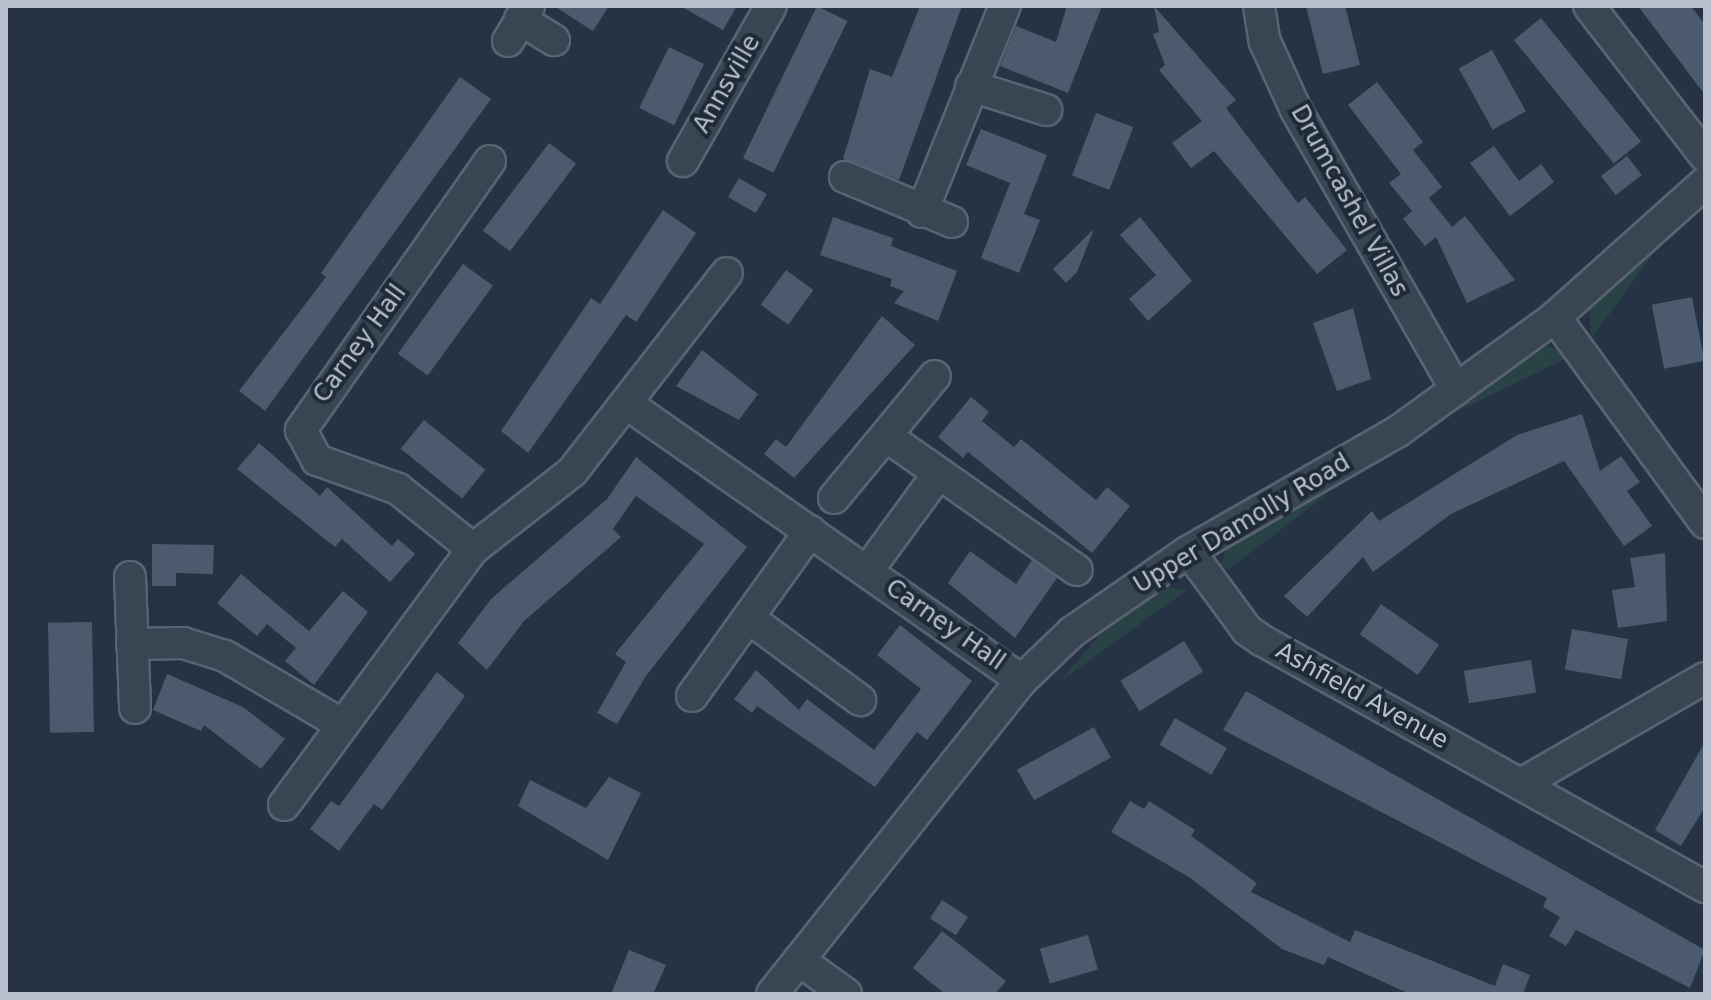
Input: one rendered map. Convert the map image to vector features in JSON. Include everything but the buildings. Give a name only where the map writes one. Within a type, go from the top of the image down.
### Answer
[{"type":"street","name":"Annsville","points":[[683,161],[771,6]]},
{"type":"street","points":[[922,212],[1005,6]]},
{"type":"street","name":"Drumcashel Villas","points":[[1259,6],[1265,42],[1296,110],[1456,389]]},
{"type":"street","points":[[1589,6],[1705,156]]},
{"type":"street","points":[[519,22],[554,40]]},
{"type":"street","points":[[971,86],[1046,110]]},
{"type":"street","name":"Carney Hall","points":[[473,549],[398,489],[317,460],[301,430],[490,161]]},
{"type":"street","points":[[845,177],[922,212],[952,222]]},
{"type":"street","name":"Upper Damolly Road","points":[[772,994],[1022,680],[1072,632],[1189,551],[1397,432],[1555,317],[1705,183]]},
{"type":"street","points":[[284,805],[473,549],[572,472],[630,406],[727,273]]},
{"type":"street","points":[[1555,317],[1705,523]]},
{"type":"street","points":[[834,498],[935,376]]},
{"type":"street","name":"Carney Hall","points":[[630,406],[1022,680]]},
{"type":"street","points":[[886,436],[1077,570]]},
{"type":"street","name":"Carney Hall","points":[[868,570],[939,473]]},
{"type":"street","points":[[692,696],[810,531]]},
{"type":"street","name":"Ashfield Avenue","points":[[1189,551],[1247,630],[1349,695],[1523,783],[1705,887]]},
{"type":"street","points":[[130,577],[135,708]]},
{"type":"street","points":[[750,619],[860,700]]},
{"type":"street","points":[[132,644],[183,643],[225,656],[341,724]]},
{"type":"street","points":[[1523,783],[1705,678]]},
{"type":"street","points":[[799,960],[846,994]]},
{"type":"green space","points":[[1669,232],[1591,339],[1589,303]]},
{"type":"green space","points":[[1531,346],[1557,348],[1567,358],[1418,431]]},
{"type":"green space","points":[[1328,494],[1229,569],[1220,568],[1227,544],[1260,517]]},
{"type":"green space","points":[[1161,587],[1187,590],[1058,683],[1098,637]]}]
